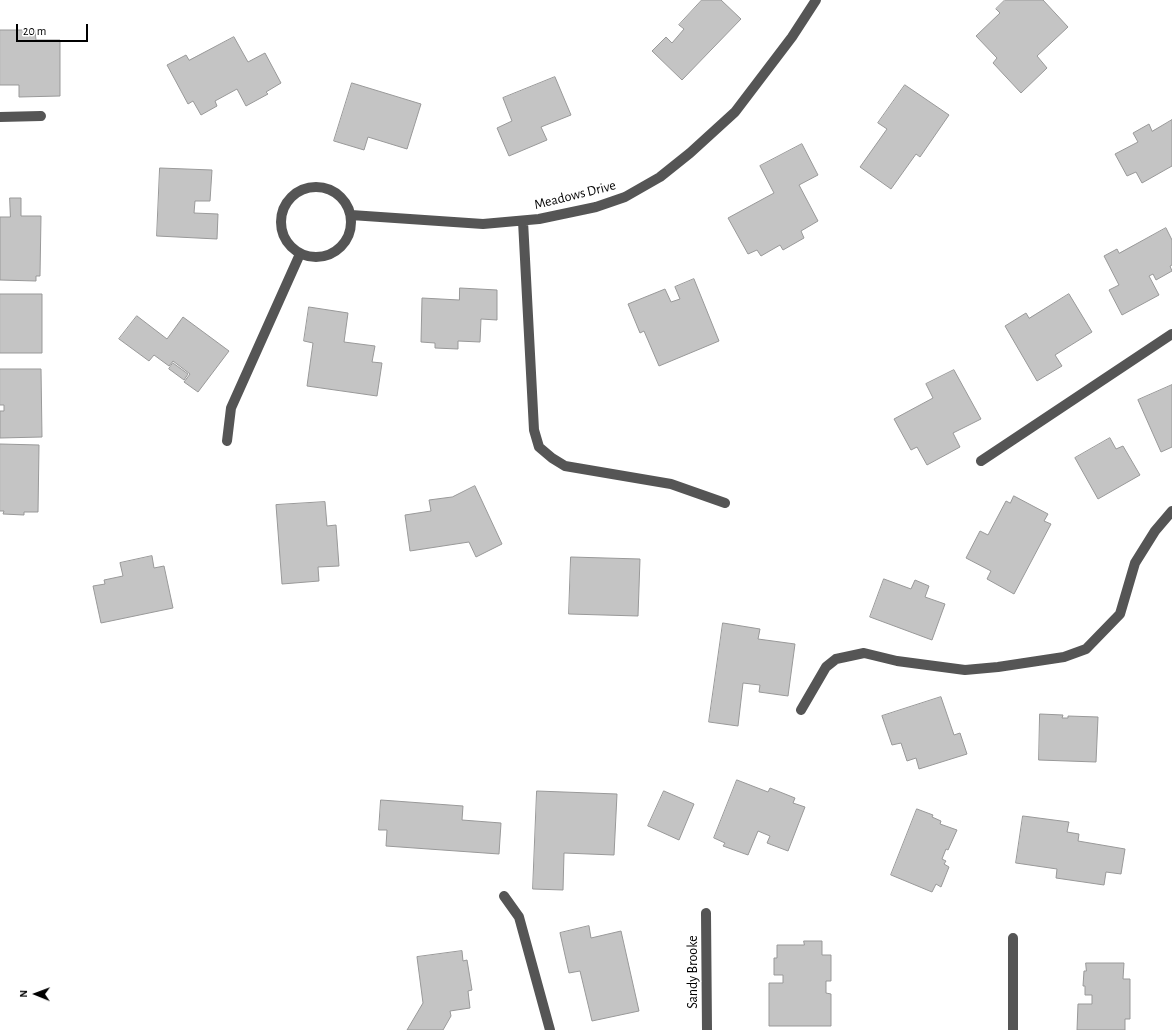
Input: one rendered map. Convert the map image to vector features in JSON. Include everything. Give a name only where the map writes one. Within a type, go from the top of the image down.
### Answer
[{"type":"street","name":"Meadows Drive","points":[[351,215],[483,224],[539,219],[596,207],[625,197],[660,177],[690,153],[735,112],[792,36],[816,0]]},
{"type":"street","points":[[0,117],[42,116]]},
{"type":"street","points":[[310,186],[321,186],[340,196],[347,205],[351,215],[351,226],[348,237],[342,246],[333,253],[322,257],[311,257],[300,254],[291,247],[281,228],[281,217],[284,206],[290,197],[300,190],[310,186]]},
{"type":"street","points":[[523,221],[534,430],[540,447],[552,458],[565,466],[672,484],[725,503]]},
{"type":"street","points":[[227,441],[231,408],[300,254]]},
{"type":"street","points":[[982,460],[1172,334]]},
{"type":"street","points":[[801,710],[826,667],[836,659],[864,653],[897,661],[965,670],[998,667],[1064,657],[1086,649],[1120,614],[1136,563],[1155,531],[1172,511]]},
{"type":"street","points":[[504,896],[519,917],[550,1030]]},
{"type":"street","name":"Sandy Brooke","points":[[706,913],[707,1030]]},
{"type":"street","points":[[1013,938],[1013,1030]]},
{"type":"building","points":[[702,0],[721,0],[741,19],[682,80],[652,51],[666,37],[672,43],[684,29],[679,25]]},
{"type":"building","points":[[1005,0],[1043,0],[1068,27],[1037,56],[1047,68],[1021,93],[993,63],[997,58],[976,36],[1000,13],[996,9]]},
{"type":"building","points":[[0,30],[35,30],[36,40],[60,40],[60,96],[19,97],[19,85],[0,85]]},
{"type":"building","points":[[234,37],[248,62],[265,53],[281,83],[266,92],[268,94],[246,106],[237,89],[215,101],[217,106],[201,115],[193,101],[188,104],[167,65],[186,55],[189,60]]},
{"type":"building","points":[[555,77],[571,115],[541,127],[547,140],[509,156],[497,128],[512,121],[503,98]]},
{"type":"building","points":[[352,83],[421,104],[407,149],[368,137],[364,150],[334,141]]},
{"type":"building","points":[[905,85],[949,115],[920,157],[916,154],[891,189],[860,167],[887,129],[878,123]]},
{"type":"building","points":[[1172,120],[1172,166],[1142,183],[1136,172],[1127,176],[1115,154],[1138,142],[1133,133],[1149,124],[1152,131]]},
{"type":"building","points":[[802,144],[818,175],[799,185],[818,221],[801,231],[804,238],[783,250],[780,245],[761,256],[757,250],[748,254],[728,218],[774,193],[760,166]]},
{"type":"building","points":[[160,168],[212,170],[210,201],[195,201],[194,213],[218,214],[217,239],[157,236]]},
{"type":"building","points":[[10,198],[21,198],[21,216],[41,216],[40,276],[36,276],[36,281],[0,280],[0,217],[10,217]]},
{"type":"building","points":[[1166,228],[1172,240],[1172,265],[1170,266],[1172,271],[1156,280],[1153,274],[1149,276],[1159,295],[1122,315],[1109,290],[1119,285],[1104,256],[1117,249],[1119,253]]},
{"type":"building","points":[[694,279],[719,341],[659,366],[644,331],[640,333],[628,304],[665,289],[671,302],[680,299],[675,287]]},
{"type":"building","points":[[460,288],[497,290],[497,320],[481,319],[480,342],[458,341],[458,349],[435,348],[435,343],[421,342],[422,298],[459,300]]},
{"type":"building","points":[[0,294],[42,294],[42,353],[0,353]]},
{"type":"building","points":[[1069,294],[1092,332],[1055,355],[1062,366],[1037,381],[1005,326],[1026,313],[1029,318]]},
{"type":"building","points":[[309,307],[348,313],[344,342],[375,346],[372,362],[382,363],[377,396],[307,386],[313,343],[304,341]]},
{"type":"building","points":[[137,316],[167,339],[183,317],[229,351],[198,392],[184,382],[190,374],[173,361],[169,366],[154,355],[149,361],[119,339]]},
{"type":"building","points":[[173,363],[188,374],[184,380],[169,369]]},
{"type":"building","points":[[0,369],[41,369],[42,437],[0,438],[0,411],[4,411],[4,405],[0,405]]},
{"type":"building","points":[[954,370],[981,419],[953,433],[960,447],[927,465],[917,447],[911,450],[894,419],[933,398],[926,384]]},
{"type":"building","points":[[1172,385],[1172,447],[1161,452],[1138,400]]},
{"type":"building","points":[[1110,438],[1116,449],[1123,446],[1140,475],[1098,499],[1075,458]]},
{"type":"building","points":[[0,444],[39,445],[38,512],[24,512],[24,515],[3,514],[4,511],[0,511]]},
{"type":"building","points":[[475,486],[502,544],[476,557],[469,542],[410,551],[405,515],[431,511],[429,500],[452,497]]},
{"type":"building","points":[[1014,496],[1048,514],[1044,521],[1051,524],[1014,594],[987,579],[991,571],[966,558],[980,531],[988,535],[1006,501],[1010,503]]},
{"type":"building","points":[[325,502],[327,526],[336,525],[339,566],[318,567],[319,581],[282,584],[276,505]]},
{"type":"building","points":[[152,556],[154,568],[164,566],[173,608],[101,623],[93,586],[105,584],[104,580],[123,576],[120,563]]},
{"type":"building","points":[[571,557],[640,559],[638,616],[569,614]]},
{"type":"building","points":[[884,579],[911,589],[915,580],[929,586],[925,597],[945,604],[932,640],[870,617]]},
{"type":"building","points":[[723,623],[760,629],[758,639],[795,644],[788,696],[759,692],[760,685],[743,683],[738,726],[709,722]]},
{"type":"building","points":[[941,697],[954,735],[960,733],[967,754],[919,769],[916,758],[907,761],[901,743],[892,745],[882,716]]},
{"type":"building","points":[[1040,714],[1063,715],[1062,718],[1068,718],[1068,716],[1098,717],[1096,762],[1039,760]]},
{"type":"building","points":[[737,780],[768,792],[770,788],[795,798],[793,803],[805,807],[788,851],[767,843],[770,836],[758,831],[748,855],[723,846],[725,843],[714,838]]},
{"type":"building","points":[[537,791],[617,794],[614,855],[564,853],[563,890],[533,889]]},
{"type":"building","points":[[664,791],[694,804],[679,840],[648,826]]},
{"type":"building","points":[[381,800],[463,806],[462,820],[501,823],[499,854],[386,846],[387,830],[379,830]]},
{"type":"building","points":[[917,809],[933,815],[932,817],[941,821],[940,824],[957,830],[942,859],[946,861],[944,864],[949,867],[941,887],[936,884],[932,892],[891,875]]},
{"type":"building","points":[[1023,816],[1069,822],[1067,832],[1079,834],[1078,841],[1125,849],[1121,874],[1106,872],[1104,885],[1056,878],[1057,869],[1016,863]]},
{"type":"building","points":[[589,926],[591,938],[621,931],[639,1011],[592,1021],[580,971],[569,973],[560,933]]},
{"type":"building","points":[[804,941],[822,941],[822,955],[831,955],[831,981],[826,981],[826,993],[831,994],[831,1026],[769,1026],[769,983],[783,983],[783,975],[774,975],[774,958],[777,958],[777,945],[804,945]]},
{"type":"building","points":[[462,951],[463,961],[467,960],[472,990],[468,991],[470,1008],[450,1011],[451,1016],[443,1030],[407,1030],[423,1003],[417,957]]},
{"type":"building","points":[[1086,963],[1124,963],[1123,979],[1130,979],[1130,1019],[1125,1019],[1125,1030],[1077,1030],[1078,1004],[1092,1004],[1092,995],[1085,995],[1085,986],[1083,986]]}]
